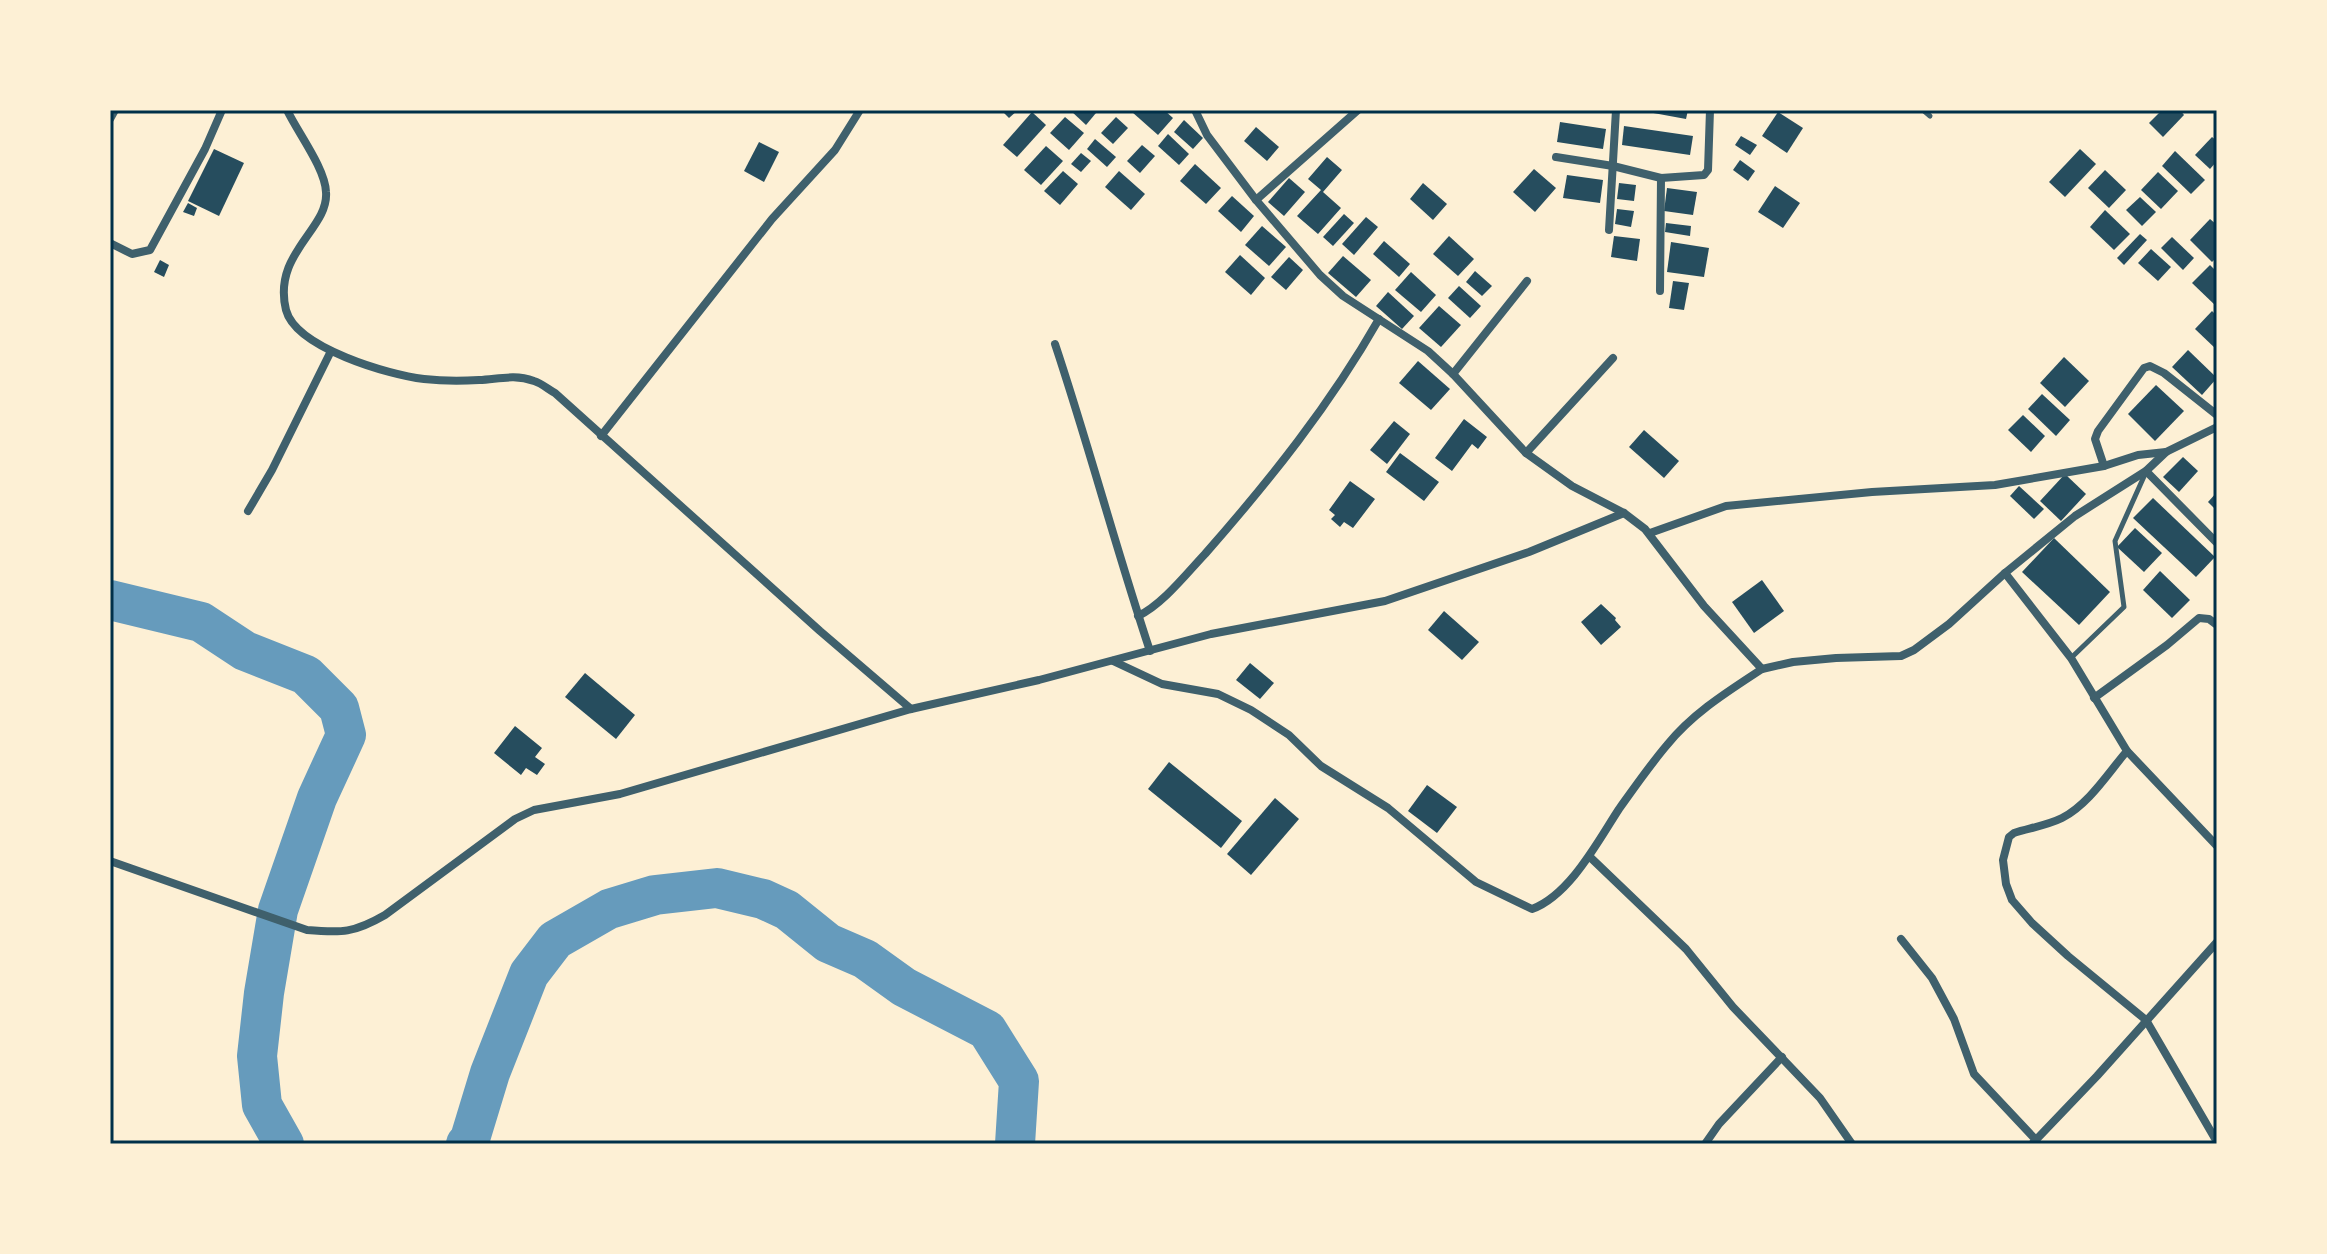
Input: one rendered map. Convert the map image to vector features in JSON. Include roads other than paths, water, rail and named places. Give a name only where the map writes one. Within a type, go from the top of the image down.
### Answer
[{"type":"street","points":[[110,119],[115,110]]},
{"type":"street","points":[[110,243],[132,254],[150,250],[205,149],[222,110]]},
{"type":"street","points":[[287,110],[323,176],[327,195],[321,213],[294,252],[285,281],[284,302],[295,327],[331,351],[423,379],[480,380],[511,376],[535,381],[571,406],[601,436],[911,709]]},
{"type":"street","points":[[601,436],[772,219],[835,150],[860,110]]},
{"type":"street","points":[[1195,110],[1207,135],[1256,200],[1320,275],[1343,296],[1428,351],[1526,453],[1572,486],[1627,515],[1648,531],[1704,606],[1762,669]]},
{"type":"street","points":[[1256,200],[1358,110]]},
{"type":"street","points":[[1609,230],[1616,110]]},
{"type":"street","points":[[1556,157],[1661,178],[1704,175],[1708,170],[1710,110]]},
{"type":"street","points":[[1660,291],[1661,178]]},
{"type":"street","points":[[1453,374],[1527,281]]},
{"type":"street","points":[[1138,616],[1180,581],[1257,495],[1317,418],[1379,319]]},
{"type":"street","points":[[1055,344],[1090,447],[1147,652]]},
{"type":"street","points":[[248,511],[272,470],[331,351]]},
{"type":"street","points":[[1526,453],[1613,358]]},
{"type":"street","points":[[2104,466],[2095,439],[2107,417],[2144,368],[2150,366],[2164,373],[2217,415]]},
{"type":"street","points":[[1118,660],[1162,684],[1218,694],[1251,710],[1289,735],[1321,766],[1388,808],[1476,882],[1527,909],[1536,909],[1557,893],[1590,857],[1619,809],[1667,744],[1707,705],[1762,669],[1793,662],[1901,656],[1914,650],[1949,624],[2075,516],[2146,471],[2166,452],[2217,427]]},
{"type":"street","points":[[2204,434],[2217,435]]},
{"type":"street","points":[[1648,531],[1726,506],[1872,492],[1995,485],[2166,452]]},
{"type":"street","points":[[2146,471],[2217,543]]},
{"type":"street","points":[[110,861],[307,930],[336,933],[362,929],[524,813],[620,794],[911,709],[1118,660],[1211,634],[1385,601],[1627,515]]},
{"type":"street","points":[[2005,573],[2071,658],[2127,751],[2217,846]]},
{"type":"street","points":[[2094,698],[2199,618],[2209,619],[2217,625]]},
{"type":"street","points":[[2127,751],[2090,795],[2069,814],[2009,837],[2003,870],[2012,900],[2032,923],[2146,1020],[2217,1142]]},
{"type":"street","points":[[1590,857],[1686,949],[1733,1007],[1820,1098],[1852,1144]]},
{"type":"street","points":[[1901,939],[1932,978],[1954,1019],[1974,1074],[2034,1142],[2217,942]]},
{"type":"street","points":[[1705,1144],[1719,1124],[1782,1057]]},
{"type":"lane","points":[[1923,110],[1930,116]]},
{"type":"lane","points":[[2071,658],[2124,607],[2115,541],[2146,471]]},
{"type":"waterway","points":[[110,600],[201,622],[245,651],[306,675],[339,708],[346,735],[317,798],[278,910],[264,993],[257,1056],[262,1105],[284,1144]]},
{"type":"waterway","points":[[466,1144],[529,974],[555,940],[609,909],[655,895],[717,888],[763,899],[787,910],[828,943],[865,959],[904,987],[987,1030],[1019,1081],[1015,1144]]}]
